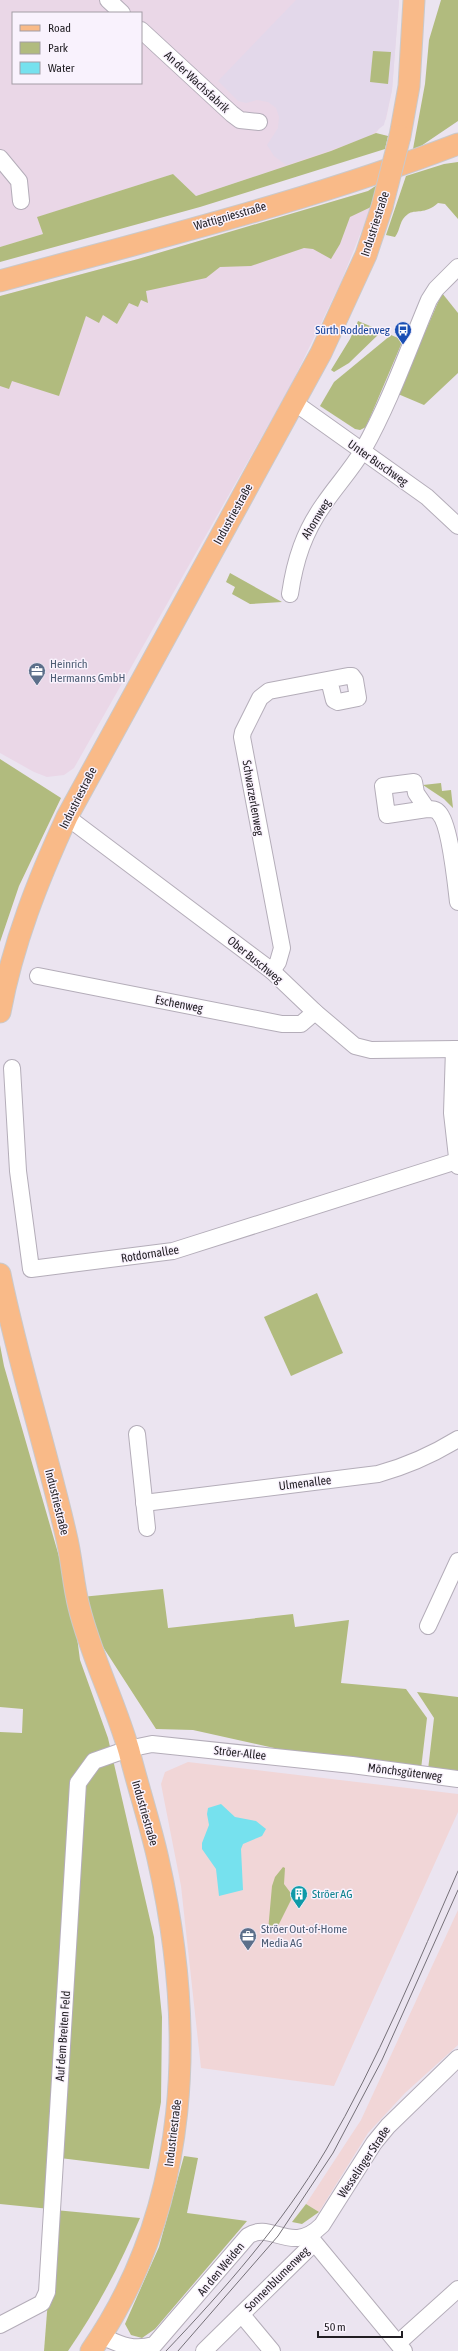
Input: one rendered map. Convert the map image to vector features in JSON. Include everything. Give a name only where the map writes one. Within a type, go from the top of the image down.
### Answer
[{"type":"main road","points":[[414,9],[424,0]]},
{"type":"main road","name":"Industriestraße","points":[[0,1012],[9,968],[33,893],[67,817],[295,403],[346,302],[382,207],[400,136],[409,86],[414,9]]},
{"type":"main road","name":"Wattigniesstraße","points":[[0,282],[240,214],[376,172],[458,144]]},
{"type":"main road","name":"Industriestraße","points":[[0,1274],[8,1315],[67,1537],[79,1607],[128,1749],[158,1859],[174,1950],[179,2004],[181,2070],[175,2133],[167,2183],[140,2262],[96,2344]]},
{"type":"street","points":[[108,0],[121,12]]},
{"type":"street","name":"An der Wachsfabrik","points":[[142,31],[232,114],[240,120],[259,122]]},
{"type":"street","points":[[0,158],[19,181],[21,201]]},
{"type":"street","name":"Ahornweg","points":[[290,594],[294,567],[305,535],[324,504],[362,452],[378,423],[429,300],[436,289],[458,267]]},
{"type":"street","name":"Unter Buschweg","points":[[295,403],[427,497],[458,526]]},
{"type":"street","name":"Schwarzerlenweg","points":[[272,971],[278,962],[282,948],[242,738],[243,732],[264,694],[329,680]]},
{"type":"street","points":[[428,809],[434,809],[442,817],[452,860],[458,902]]},
{"type":"street","name":"Ober Buschweg","points":[[67,817],[272,971],[315,1012],[355,1046],[371,1050],[456,1049]]},
{"type":"street","name":"Eschenweg","points":[[38,976],[282,1024],[301,1024],[315,1012]]},
{"type":"street","points":[[456,1049],[452,1113],[457,1164]]},
{"type":"street","name":"Rotdornallee","points":[[12,1068],[18,1171],[31,1269],[173,1251],[457,1164]]},
{"type":"street","points":[[137,1434],[147,1528]]},
{"type":"street","name":"Ulmenallee","points":[[144,1502],[378,1474],[408,1466],[437,1452],[458,1439]]},
{"type":"street","points":[[428,1626],[458,1561]]},
{"type":"street","name":"Ströer-Allee","points":[[128,1749],[152,1744],[352,1765]]},
{"type":"street","name":"Auf dem Breiten Feld","points":[[0,2324],[42,2303],[47,2292],[78,1783],[94,1761],[128,1749]]},
{"type":"street","name":"Mönchsgüterweg","points":[[352,1765],[458,1779]]},
{"type":"street","name":"Wesselinger Straße","points":[[311,2240],[374,2143],[388,2126],[458,2058]]},
{"type":"street","name":"An den Weiden","points":[[96,2344],[133,2350],[143,2350],[154,2345],[248,2236],[253,2233],[262,2232],[296,2239],[311,2240]]},
{"type":"street","points":[[311,2240],[401,2347],[458,2289]]},
{"type":"street","name":"Sonnenblumenweg","points":[[204,2351],[242,2315],[311,2240]]},
{"type":"street","name":"Sonnenblumenweg","points":[[242,2315],[272,2351]]},
{"type":"shaded area","points":[[0,0],[399,0],[392,90],[386,119],[376,133],[331,151],[196,196],[173,174],[38,217],[43,234],[0,247]]},
{"type":"shaded area","points":[[296,0],[399,0],[392,90],[384,125],[368,137],[286,165],[274,156],[267,145],[278,128],[279,117],[276,108],[268,102],[257,100],[246,103],[238,101],[218,81]]},
{"type":"shaded area","points":[[377,185],[371,207],[341,282],[290,387],[74,768],[64,775],[47,777],[34,772],[0,753],[0,296],[138,259],[368,191]]},
{"type":"shaded area","points":[[188,1762],[458,1794],[458,1812],[334,2086],[201,2068],[181,1886],[161,1784],[165,1772]]},
{"type":"shaded area","points":[[458,1910],[458,2045],[405,2093],[368,2133],[319,2212],[306,2204],[361,2120]]},
{"type":"green space","points":[[441,0],[458,0],[458,121],[421,146],[413,149],[425,84],[429,40]]},
{"type":"green space","points":[[373,51],[391,52],[388,84],[370,82]]},
{"type":"green space","points":[[376,133],[388,136],[385,149],[200,207],[0,262],[0,247],[43,234],[37,217],[173,174],[196,196],[331,151]]},
{"type":"green space","points":[[458,162],[458,219],[445,204],[438,203],[429,209],[414,212],[405,216],[395,237],[386,235],[406,176],[444,164]]},
{"type":"green space","points":[[377,185],[371,207],[350,217],[340,244],[331,259],[313,249],[304,248],[251,266],[220,267],[206,278],[146,291],[148,303],[141,300],[138,307],[129,303],[117,324],[103,315],[99,323],[86,316],[59,396],[12,381],[9,389],[0,386],[0,296],[138,259],[368,191]]},
{"type":"green space","points":[[442,293],[458,313],[458,373],[424,405],[398,394]]},
{"type":"green space","points":[[358,321],[382,331],[349,363],[334,372],[331,370],[350,339]]},
{"type":"green space","points":[[391,335],[403,340],[366,427],[360,430],[355,429],[320,406],[334,382]]},
{"type":"green space","points":[[230,573],[282,602],[250,604],[232,594],[235,587],[226,582]]},
{"type":"green space","points":[[0,759],[61,798],[19,886],[0,942]]},
{"type":"green space","points":[[441,783],[442,791],[451,790],[453,808],[444,799],[423,785]]},
{"type":"green space","points":[[317,1293],[343,1353],[291,1376],[264,1317]]},
{"type":"green space","points":[[0,1345],[4,1366],[71,1598],[163,1589],[168,1628],[293,1614],[295,1627],[349,1620],[341,1683],[406,1689],[427,1718],[421,1769],[283,1750],[193,1730],[156,1729],[72,1599],[80,1660],[108,1738],[154,1937],[162,2017],[161,2102],[149,2169],[60,2158],[50,2209],[0,2204],[0,1732],[22,1733],[23,1709],[0,1707]]},
{"type":"green space","points":[[417,1692],[458,1697],[458,1774],[428,1770],[434,1718]]},
{"type":"green space","points":[[283,1867],[285,1868],[284,1884],[293,1896],[275,1932],[268,1931],[272,1886],[275,1877]]},
{"type":"green space","points":[[184,2156],[198,2158],[187,2213],[247,2221],[155,2329],[142,2338],[131,2335],[125,2324],[159,2247]]},
{"type":"green space","points":[[306,2204],[319,2212],[302,2224],[292,2222]]},
{"type":"green space","points":[[55,2210],[140,2218],[107,2286],[89,2319],[68,2351],[44,2351]]},
{"type":"water","points":[[221,1804],[235,1817],[256,1821],[266,1829],[262,1836],[243,1844],[241,1849],[243,1890],[219,1896],[216,1869],[202,1849],[202,1843],[209,1825],[207,1814],[208,1808]]},
{"type":"tram line","points":[[166,2351],[210,2304],[272,2230],[291,2204],[326,2150],[380,2047],[458,1871]]},
{"type":"tram line","points":[[178,2351],[278,2236],[333,2153],[382,2060],[458,1890]]},
{"type":"place","name":"Sürth Rodderweg","points":[[403,345]]},
{"type":"place","name":"Heinrich Hermanns GmbH","points":[[37,686]]},
{"type":"place","name":"Ströer AG","points":[[299,1909]]},
{"type":"place","name":"Ströer Out-of-Home Media AG","points":[[248,1951]]}]
